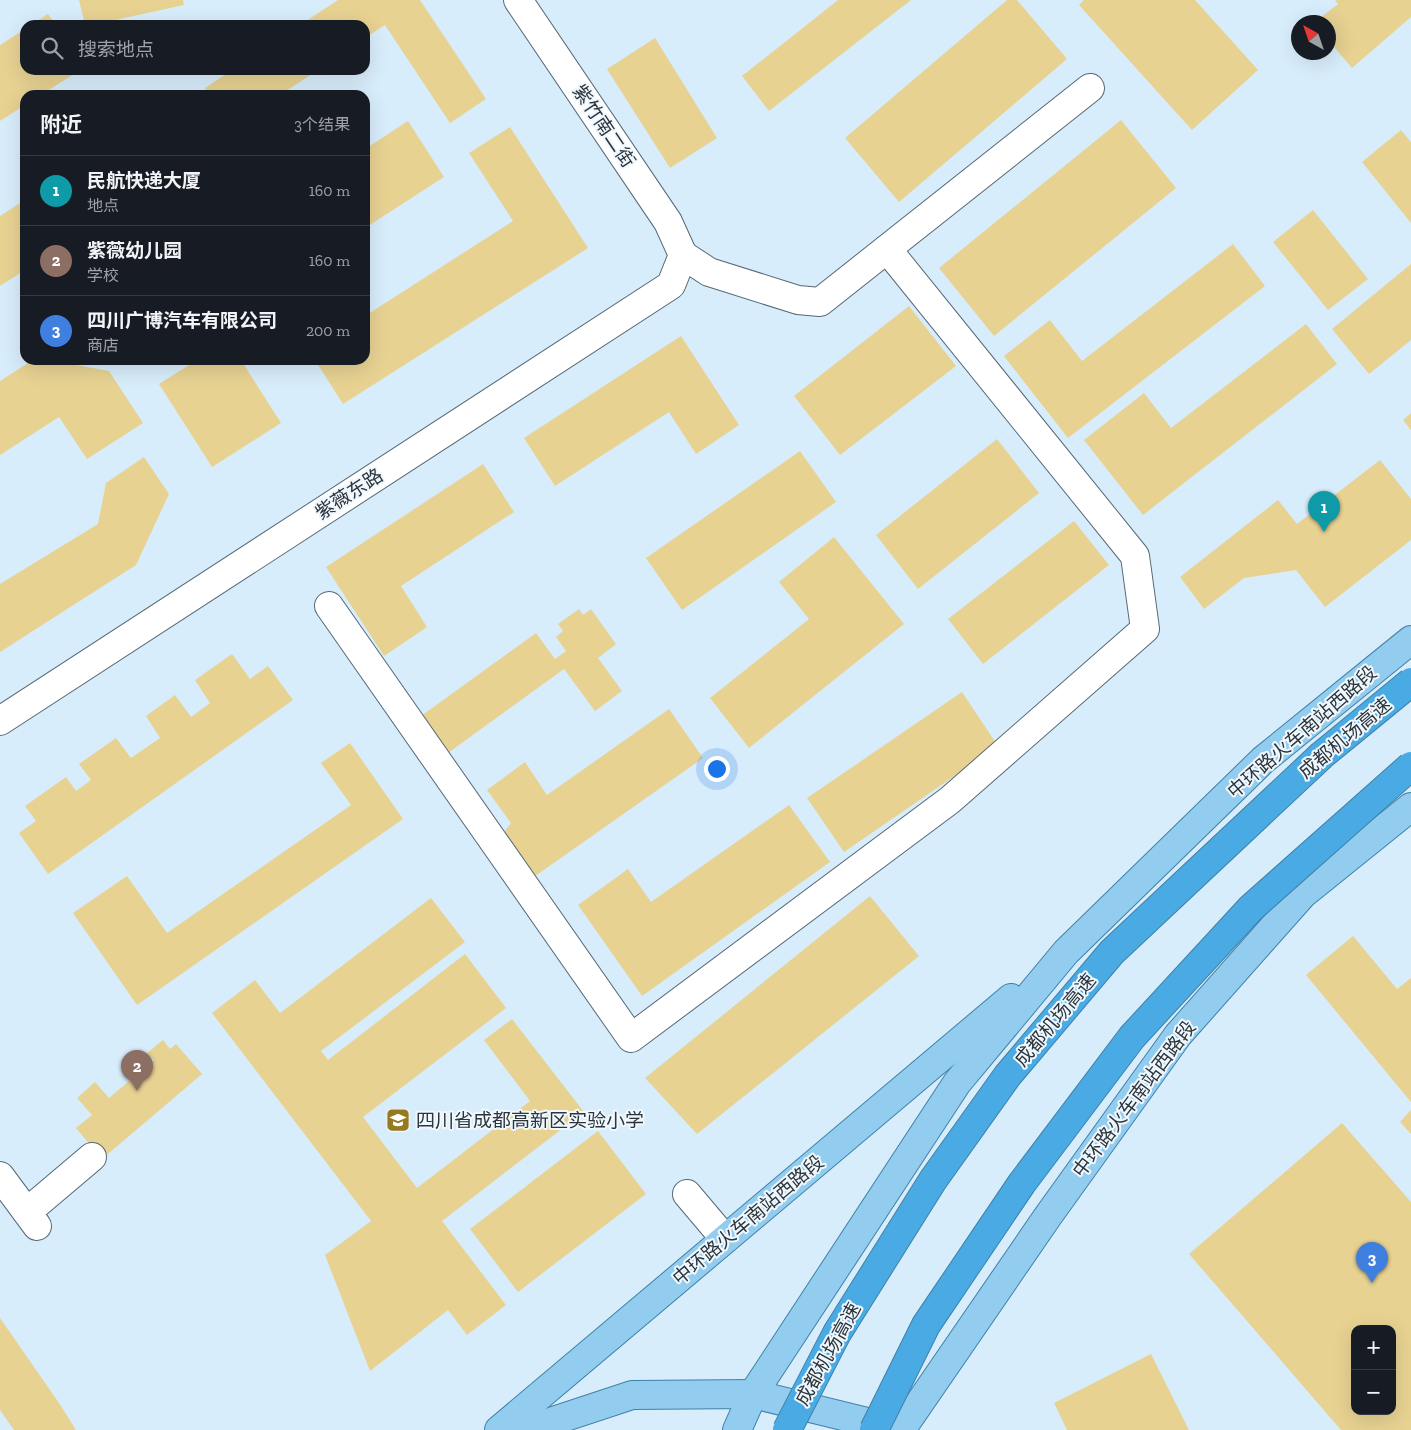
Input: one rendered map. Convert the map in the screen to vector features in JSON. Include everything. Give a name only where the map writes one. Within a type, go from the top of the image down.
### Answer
[{"type":"highway","name":"成都机场高速","points":[[787,1430],[837,1333],[933,1180],[1008,1075],[1112,952],[1322,755],[1411,682]]},
{"type":"highway","points":[[874,1430],[926,1325],[1022,1183],[1132,1038],[1251,908],[1411,766]]},
{"type":"main road","name":"中环路火车南站西路段","points":[[499,1430],[1066,952],[1263,760],[1411,640]]},
{"type":"main road","name":"中环路火车南站西路段","points":[[526,1430],[632,1395],[753,1394],[901,1430],[1048,1216],[1178,1035],[1303,894],[1411,807]]},
{"type":"main road","name":"中环路火车南站西路段","points":[[753,1394],[957,1083],[1066,952]]},
{"type":"main road","points":[[738,1430],[753,1394]]},
{"type":"street","name":"紫竹南二街","points":[[518,0],[668,222],[683,255]]},
{"type":"street","points":[[683,255],[708,272],[798,300],[820,302],[1090,88]]},
{"type":"street","points":[[329,606],[631,1038],[950,800],[1145,628],[1135,556],[887,249]]},
{"type":"street","name":"紫薇东路","points":[[0,721],[671,285],[683,255]]},
{"type":"street","points":[[0,1176],[32,1219],[92,1157]]},
{"type":"street","points":[[687,1194],[725,1239]]},
{"type":"building","points":[[79,0],[183,0],[184,5],[115,20],[84,20]]},
{"type":"building","points":[[338,0],[420,0],[486,99],[450,123],[385,25],[370,35],[370,20],[308,20]]},
{"type":"building","points":[[838,0],[911,0],[769,111],[742,76]]},
{"type":"building","points":[[1007,0],[1017,0],[1067,59],[899,202],[845,138]]},
{"type":"building","points":[[1084,0],[1195,0],[1258,70],[1192,130],[1079,5]]},
{"type":"building","points":[[1335,0],[1411,0],[1411,17],[1352,68],[1336,49],[1336,15],[1324,15],[1338,4]]},
{"type":"building","points":[[48,14],[52,20],[39,20]]},
{"type":"building","points":[[20,32],[20,75],[72,75],[49,90],[20,90],[20,108],[0,121],[0,45]]},
{"type":"building","points":[[655,38],[717,138],[670,168],[607,69]]},
{"type":"building","points":[[224,75],[310,75],[288,90],[206,90],[205,88]]},
{"type":"building","points":[[1121,120],[1176,188],[994,336],[939,268]]},
{"type":"building","points":[[408,121],[444,177],[370,225],[370,146]]},
{"type":"building","points":[[510,127],[588,248],[343,404],[318,365],[370,365],[370,313],[513,221],[469,153]]},
{"type":"building","points":[[1401,130],[1411,142],[1411,223],[1362,162]]},
{"type":"building","points":[[20,203],[20,273],[0,286],[0,216]]},
{"type":"building","points":[[1313,210],[1368,279],[1328,310],[1273,242]]},
{"type":"building","points":[[1233,244],[1265,286],[1068,438],[1004,356],[1050,320],[1082,361]]},
{"type":"building","points":[[1411,264],[1411,340],[1369,374],[1332,329]]},
{"type":"building","points":[[909,306],[956,366],[840,455],[794,396]]},
{"type":"building","points":[[1306,324],[1337,364],[1143,515],[1084,440],[1144,393],[1171,428]]},
{"type":"building","points":[[681,336],[739,425],[696,454],[669,412],[555,486],[524,438]]},
{"type":"building","points":[[25,365],[76,365],[109,371],[143,423],[87,459],[59,417],[0,455],[0,381]]},
{"type":"building","points":[[189,365],[244,365],[281,423],[212,467],[159,384]]},
{"type":"building","points":[[1411,413],[1411,430],[1403,420]]},
{"type":"building","points":[[997,439],[1039,493],[918,589],[876,535]]},
{"type":"building","points":[[800,451],[836,502],[682,610],[646,558]]},
{"type":"building","points":[[144,457],[169,494],[136,565],[0,652],[0,584],[98,524],[106,483]]},
{"type":"building","points":[[1380,460],[1411,499],[1411,540],[1325,607],[1296,570],[1244,578],[1204,609],[1180,577],[1278,500],[1297,524]]},
{"type":"building","points":[[483,464],[514,512],[401,586],[427,627],[384,656],[326,567]]},
{"type":"building","points":[[1074,521],[1109,565],[983,664],[948,619]]},
{"type":"building","points":[[834,537],[904,624],[749,748],[710,698],[809,619],[779,582]]},
{"type":"building","points":[[579,609],[583,615],[591,609],[616,644],[598,658],[622,691],[595,711],[564,669],[448,753],[421,716],[536,633],[555,659],[566,651],[556,637],[563,631],[558,624]]},
{"type":"building","points":[[232,654],[250,679],[268,666],[293,700],[48,874],[19,833],[36,821],[25,806],[66,777],[76,791],[91,780],[79,764],[116,738],[131,758],[160,738],[146,716],[175,695],[191,717],[210,703],[195,680]]},
{"type":"building","points":[[962,692],[998,746],[844,852],[807,798]]},
{"type":"building","points":[[669,709],[703,758],[531,879],[501,836],[511,823],[487,790],[525,762],[547,795]]},
{"type":"building","points":[[350,743],[403,819],[137,1005],[73,913],[127,876],[167,933],[351,805],[321,763]]},
{"type":"building","points":[[789,805],[830,862],[642,996],[578,905],[628,869],[651,902]]},
{"type":"building","points":[[870,896],[919,956],[697,1134],[645,1078]]},
{"type":"building","points":[[431,898],[465,942],[321,1051],[328,1060],[465,954],[506,1008],[363,1117],[417,1188],[530,1101],[484,1040],[512,1019],[584,1112],[442,1221],[506,1305],[467,1335],[448,1310],[370,1371],[325,1255],[371,1221],[212,1013],[255,980],[280,1013]]},
{"type":"building","points":[[1353,936],[1397,989],[1411,978],[1411,1102],[1306,975]]},
{"type":"building","points":[[163,1040],[170,1049],[176,1044],[202,1074],[102,1159],[76,1128],[92,1115],[77,1098],[95,1082],[109,1098],[154,1060],[147,1053]]},
{"type":"building","points":[[1411,1110],[1411,1134],[1400,1122]]},
{"type":"building","points":[[1342,1123],[1411,1202],[1411,1430],[1341,1430],[1189,1254]]},
{"type":"building","points":[[598,1131],[646,1194],[518,1292],[470,1229]]},
{"type":"building","points":[[0,1318],[76,1430],[14,1430],[0,1410]]},
{"type":"building","points":[[1151,1354],[1189,1430],[1067,1430],[1054,1403]]},
{"type":"place","name":"民航快递大厦","points":[[1324,532]]},
{"type":"place","name":"紫薇幼儿园","points":[[137,1091]]},
{"type":"place","name":"四川省成都高新区实验小学","points":[[398,1120]]},
{"type":"place","name":"四川广博汽车有限公司","points":[[1372,1283]]}]
